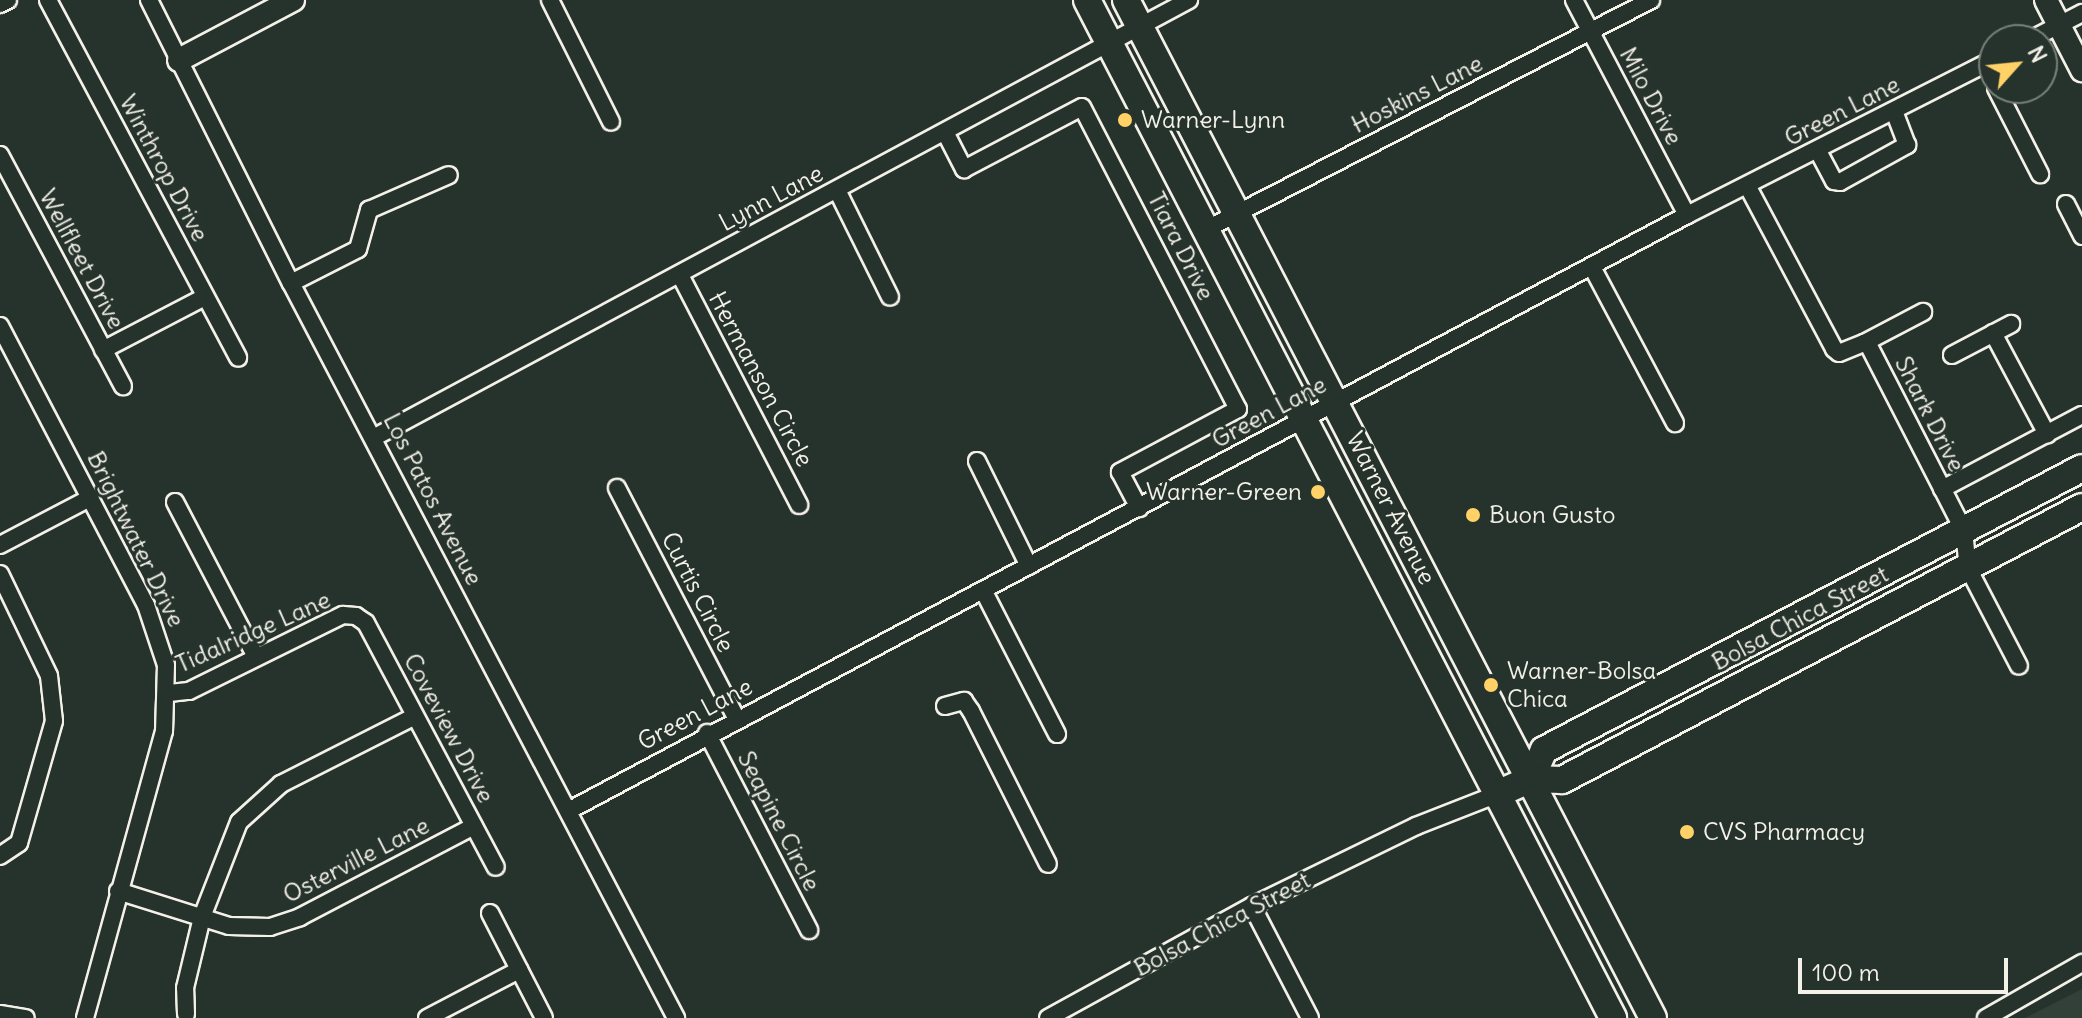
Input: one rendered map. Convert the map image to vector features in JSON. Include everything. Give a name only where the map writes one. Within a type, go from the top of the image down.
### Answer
[{"type":"main road","name":"Warner Avenue","points":[[1087,0],[1495,795],[1613,1018]]},
{"type":"main road","name":"Warner Avenue","points":[[1126,0],[1653,1018]]},
{"type":"main road","name":"Bolsa Chica Street","points":[[1531,779],[1544,750],[2082,468]]},
{"type":"main road","name":"Bolsa Chica Street","points":[[1495,795],[1531,779],[1562,780],[2082,507]]},
{"type":"main road","points":[[1789,624],[1804,654]]},
{"type":"street","points":[[0,4],[8,0]]},
{"type":"street","name":"Winthrop Drive","points":[[48,0],[238,358]]},
{"type":"street","name":"Los Patos Avenue","points":[[149,0],[291,283],[375,437],[676,1018]]},
{"type":"street","points":[[179,60],[293,0]]},
{"type":"street","points":[[550,0],[611,122]]},
{"type":"street","name":"Lynn Lane","points":[[375,437],[1189,0]]},
{"type":"street","name":"Milo Drive","points":[[1574,0],[1687,215]]},
{"type":"street","name":"Hoskins Lane","points":[[1205,230],[1651,0]]},
{"type":"street","points":[[2046,0],[2082,70]]},
{"type":"street","points":[[2059,25],[2082,13]]},
{"type":"street","name":"Green Lane","points":[[568,811],[707,733],[1337,404],[1687,215],[1748,187],[1978,68]]},
{"type":"street","points":[[2004,104],[2040,174]]},
{"type":"street","name":"Tiara Drive","points":[[945,132],[964,169],[1082,107],[1238,409],[1120,472],[1139,508]]},
{"type":"street","points":[[1818,151],[1834,181],[1853,176],[1907,145],[1894,111]]},
{"type":"street","name":"Wellfleet Drive","points":[[0,155],[123,386]]},
{"type":"street","points":[[291,283],[358,249],[369,210],[449,175]]},
{"type":"street","name":"Shark Drive","points":[[1748,187],[1834,349],[1845,352],[1864,343],[1964,531]]},
{"type":"street","points":[[837,190],[890,297]]},
{"type":"street","points":[[2066,204],[2082,236]]},
{"type":"street","points":[[1592,267],[1675,423]]},
{"type":"street","name":"Hermanson Circle","points":[[680,275],[799,505]]},
{"type":"street","points":[[103,350],[205,297]]},
{"type":"street","points":[[1864,343],[1923,312]]},
{"type":"street","points":[[1952,355],[2011,324]]},
{"type":"street","name":"Brightwater Drive","points":[[0,326],[154,622],[169,693],[164,731],[85,1018]]},
{"type":"street","points":[[1993,333],[2047,434]]},
{"type":"street","points":[[1942,489],[2082,415]]},
{"type":"street","points":[[977,461],[1029,566]]},
{"type":"street","name":"Curtis Circle","points":[[617,488],[736,718]]},
{"type":"street","points":[[0,545],[90,498]]},
{"type":"street","points":[[175,502],[256,657]]},
{"type":"street","points":[[1964,531],[1968,568],[2019,666]]},
{"type":"street","points":[[0,574],[49,676],[54,721],[19,843],[2,856]]},
{"type":"street","points":[[983,590],[1057,734]]},
{"type":"street","name":"Tidalridge Lane","points":[[169,693],[189,691],[343,615],[356,616]]},
{"type":"street","name":"Coveview Drive","points":[[356,616],[366,623],[496,867]]},
{"type":"street","points":[[945,706],[964,701],[971,711],[1048,864]]},
{"type":"street","points":[[186,1014],[185,988],[202,917],[224,849],[257,801],[415,716]]},
{"type":"street","name":"Seapine Circle","points":[[707,733],[809,930]]},
{"type":"street","name":"Bolsa Chica Street","points":[[1048,1018],[1252,906],[1416,826],[1495,795]]},
{"type":"street","name":"Osterville Lane","points":[[118,891],[243,928],[284,923],[474,826]]},
{"type":"street","points":[[1252,906],[1310,1018]]},
{"type":"street","points":[[490,913],[544,1018]]},
{"type":"street","points":[[1986,1018],[2082,963]]},
{"type":"street","points":[[427,1018],[519,970]]},
{"type":"street","points":[[0,1014],[26,1018]]},
{"type":"shaded area","points":[[2082,989],[2082,1018],[2025,1018]]},
{"type":"place","name":"Warner-Lynn","points":[[1125,120]]},
{"type":"place","name":"Warner-Green","points":[[1318,492]]},
{"type":"place","name":"Buon Gusto","points":[[1473,515]]},
{"type":"place","name":"Warner-Bolsa Chica","points":[[1491,685]]},
{"type":"place","name":"CVS Pharmacy","points":[[1687,832]]}]
